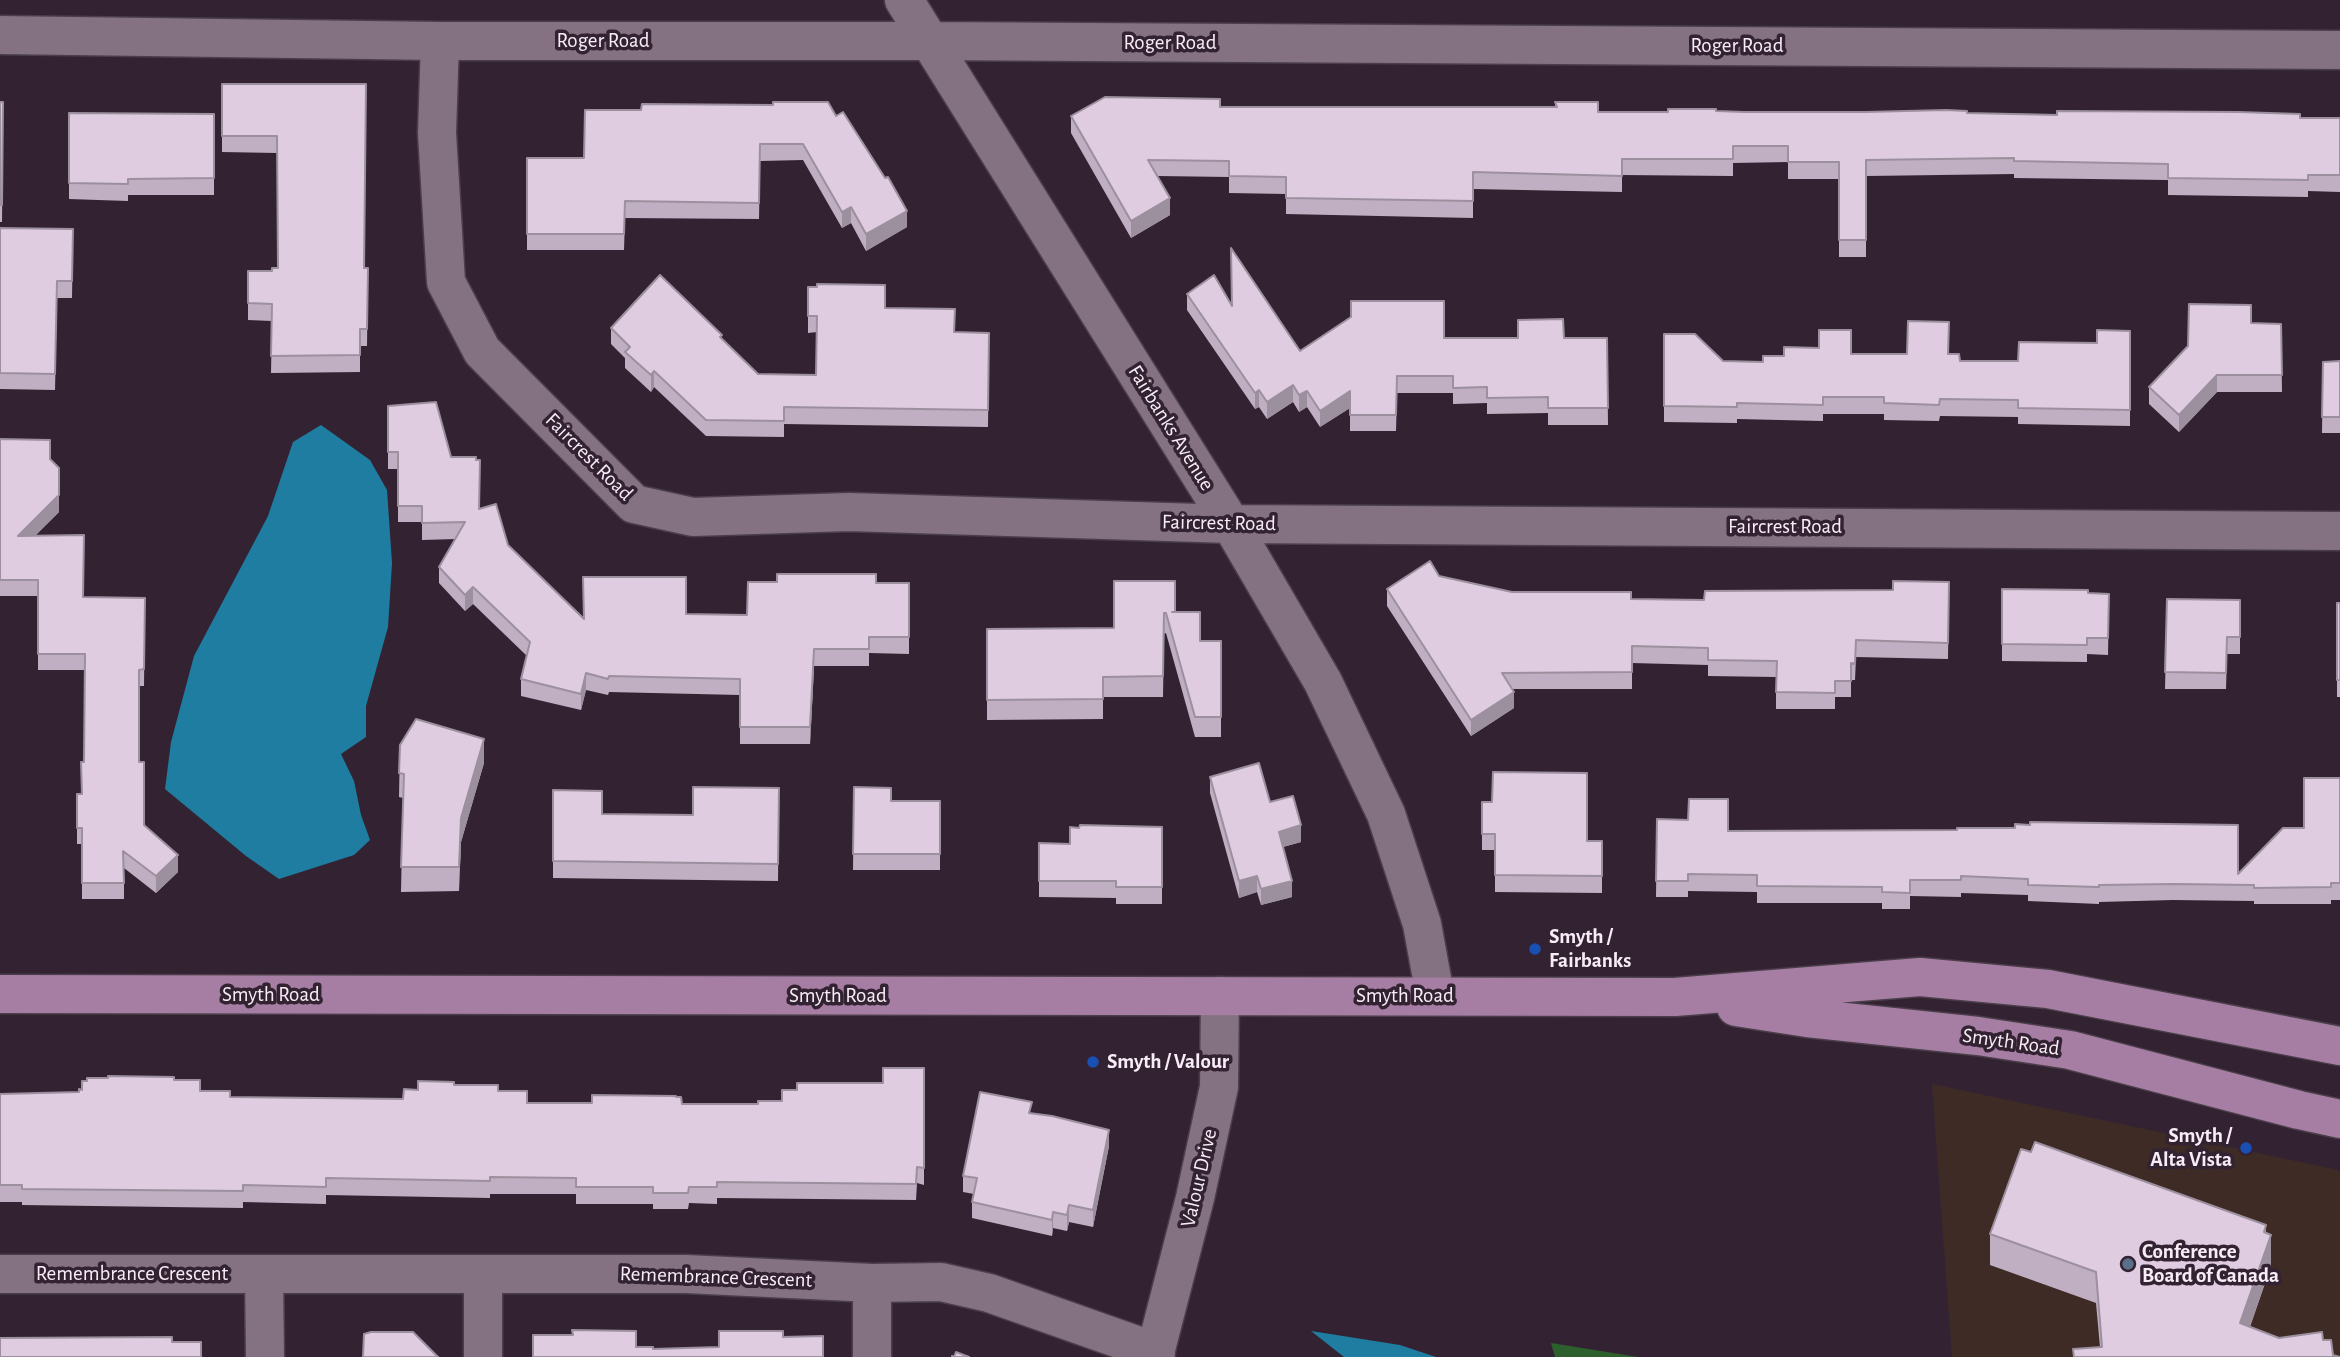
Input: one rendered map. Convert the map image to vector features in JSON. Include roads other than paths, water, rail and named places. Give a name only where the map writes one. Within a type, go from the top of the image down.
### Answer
[{"type":"main road","name":"Smyth Road","points":[[0,994],[1675,997],[1920,977],[2048,989],[2338,1043]]},
{"type":"main road","name":"Smyth Road","points":[[1675,997],[1807,1018],[1978,1036],[2070,1050],[2340,1119]]},
{"type":"main road","points":[[2299,1110],[2340,1139]]},
{"type":"street","name":"Fairbanks Avenue","points":[[904,0],[1231,524],[1323,682],[1387,814],[1422,924],[1435,995]]},
{"type":"street","name":"Roger Road","points":[[0,34],[440,41],[930,41],[2340,50]]},
{"type":"street","name":"Faircrest Road","points":[[440,41],[437,133],[446,282],[482,351],[634,504],[693,517],[849,512],[1231,524],[2340,531]]},
{"type":"street","name":"Valour Drive","points":[[1155,1354],[1195,1198],[1219,1087],[1220,996]]},
{"type":"street","name":"Remembrance Crescent","points":[[0,1274],[686,1274],[872,1283],[941,1282],[989,1293],[1155,1354]]},
{"type":"street","points":[[264,1274],[265,1357]]},
{"type":"street","points":[[483,1274],[483,1357]]},
{"type":"street","points":[[872,1283],[872,1357]]},
{"type":"water","points":[[321,425],[370,460],[387,490],[392,563],[388,627],[366,706],[366,737],[341,754],[354,781],[361,815],[370,840],[354,855],[279,879],[246,856],[165,789],[171,742],[194,656],[268,516],[293,442]]},
{"type":"water","points":[[1311,1331],[1400,1345],[1436,1357],[1344,1357]]},
{"type":"place","name":"Smyth / Fairbanks","points":[[1535,949]]},
{"type":"place","name":"Smyth / Valour","points":[[1093,1062]]},
{"type":"place","name":"Smyth / Alta Vista","points":[[2246,1148]]},
{"type":"place","name":"Conference Board of Canada","points":[[2128,1264]]}]
